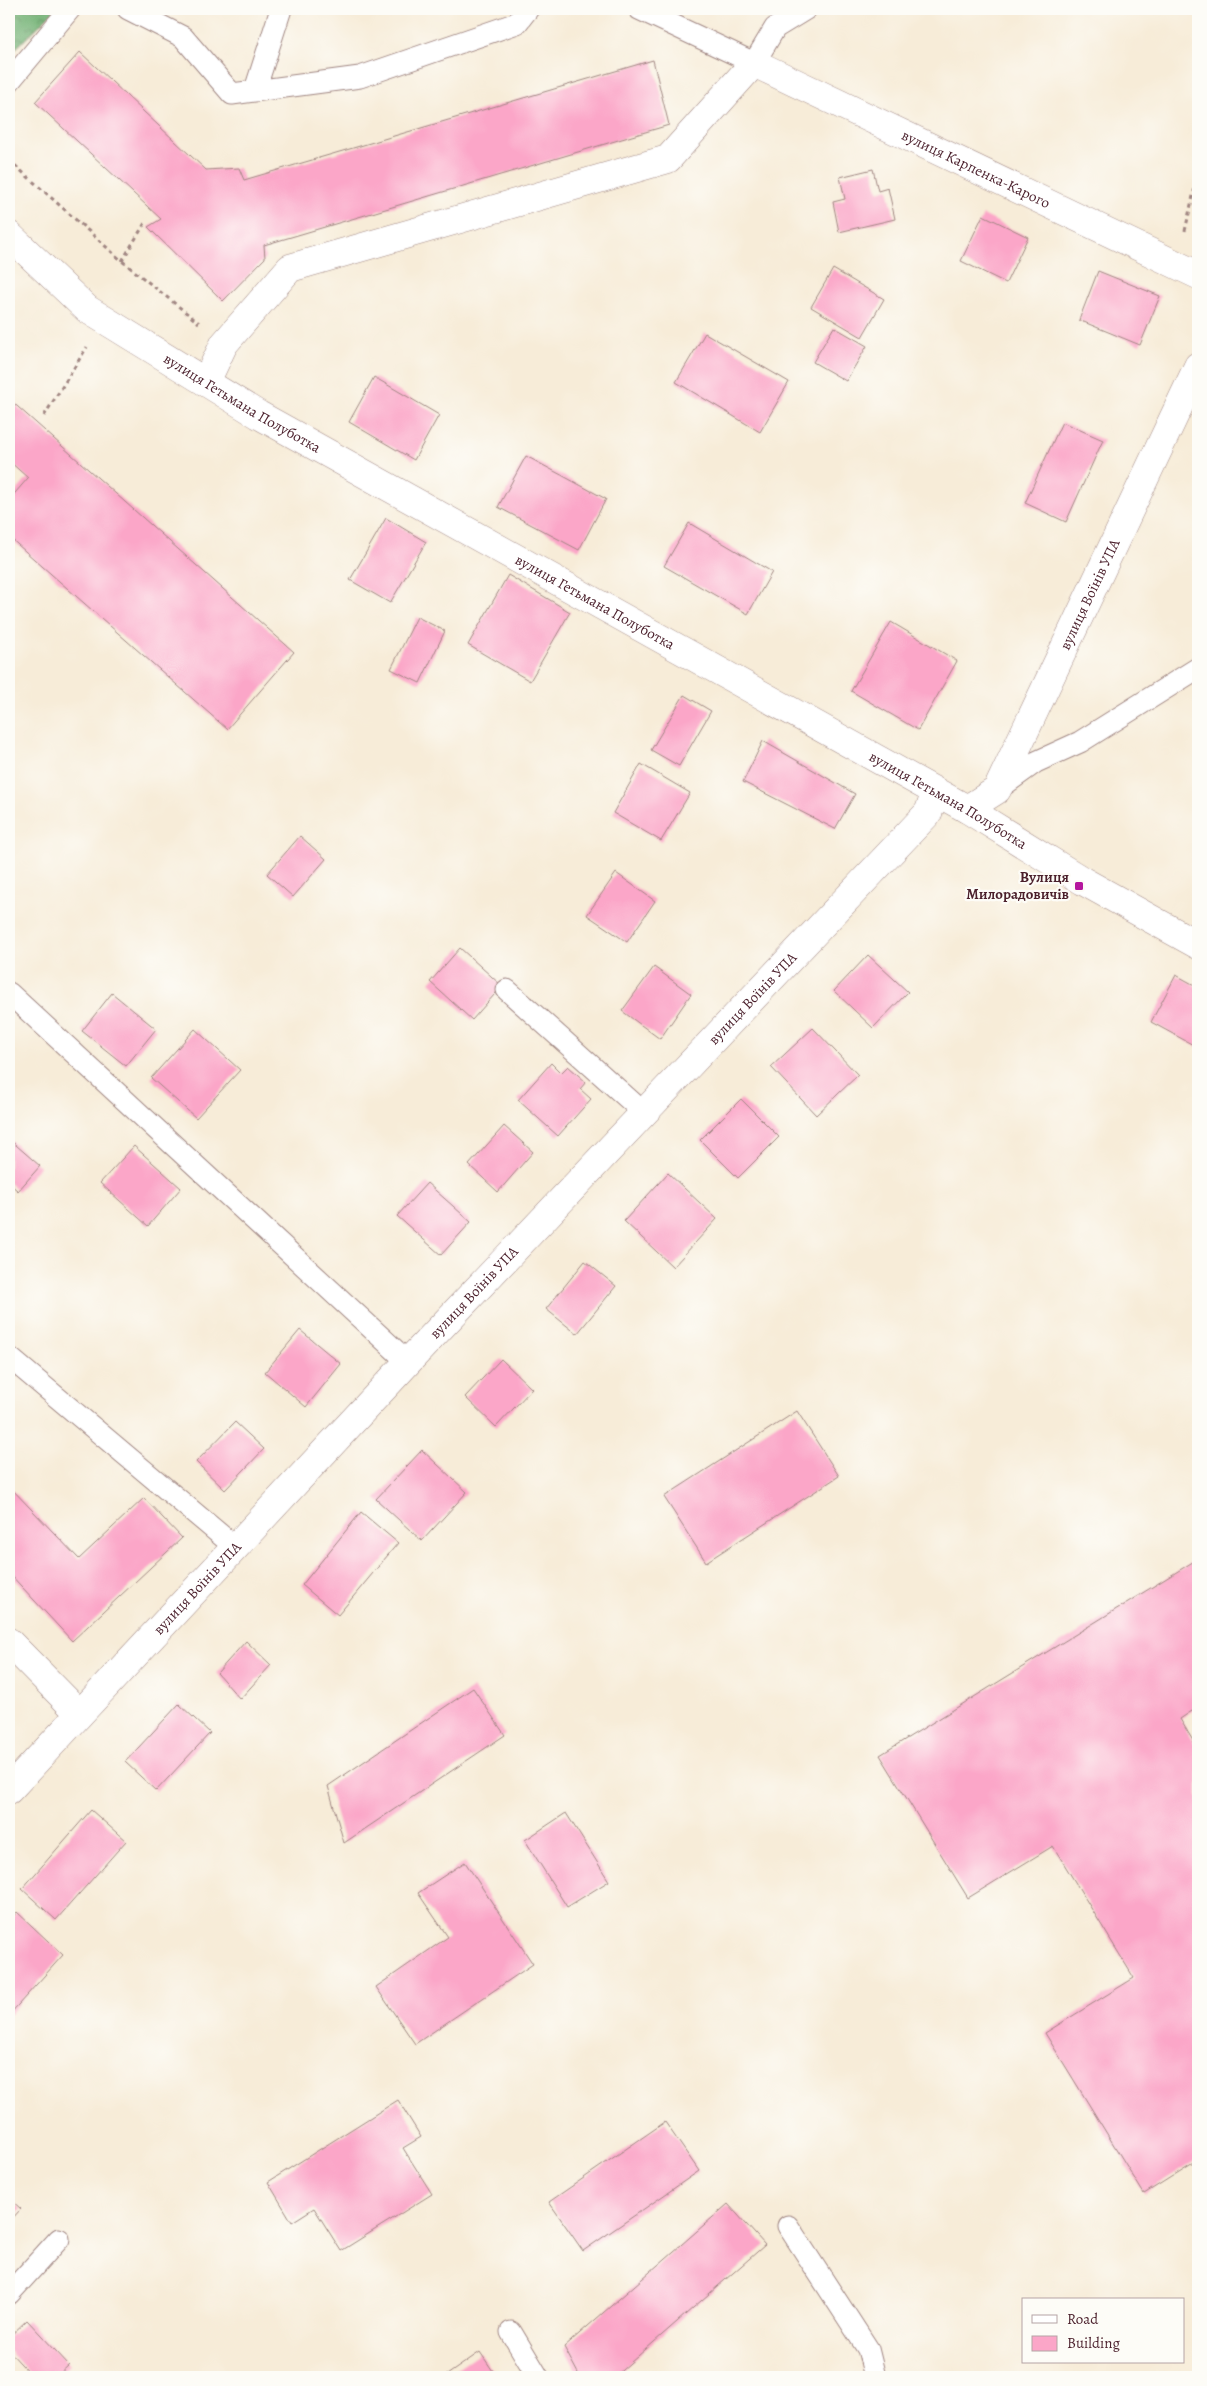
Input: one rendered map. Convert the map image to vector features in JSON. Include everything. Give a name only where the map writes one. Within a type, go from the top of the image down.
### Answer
[{"type":"street","name":"вулиця Карпенка-Карого","points":[[754,63],[1188,269]]},
{"type":"street","points":[[206,382],[224,344],[290,268],[668,158],[754,63]]},
{"type":"street","name":"вулиця Гетьмана Полуботка","points":[[9,236],[87,309],[267,420],[967,809],[1083,880],[1198,945]]},
{"type":"street","name":"вулиця Воїнів УПА","points":[[997,790],[1198,366]]},
{"type":"street","points":[[967,809],[997,790]]},
{"type":"street","name":"вулиця Воїнів УПА","points":[[9,1790],[235,1546],[643,1112],[928,813],[936,793]]},
{"type":"street","points":[[9,1642],[79,1713]]},
{"type":"lane","points":[[9,82],[70,9]]},
{"type":"lane","points":[[128,9],[183,37],[232,94],[360,77],[518,23],[528,9]]},
{"type":"lane","points":[[255,90],[281,9]]},
{"type":"lane","points":[[639,9],[754,63],[775,28],[806,9]]},
{"type":"lane","points":[[997,790],[1036,762],[1080,742],[1198,668]]},
{"type":"lane","points":[[508,990],[643,1112]]},
{"type":"lane","points":[[9,993],[408,1362]]},
{"type":"lane","points":[[9,1357],[235,1546]]},
{"type":"lane","points":[[788,2226],[868,2349],[875,2377]]},
{"type":"lane","points":[[9,2294],[58,2239]]},
{"type":"lane","points":[[511,2332],[538,2377]]},
{"type":"path","points":[[9,160],[122,260],[224,344]]},
{"type":"path","points":[[1188,269],[1198,174]]},
{"type":"path","points":[[122,260],[145,224]]},
{"type":"path","points":[[44,416],[89,345]]},
{"type":"green space","points":[[9,9],[56,9],[9,55]]},
{"type":"building","points":[[80,52],[206,170],[239,168],[244,180],[653,60],[669,125],[264,245],[265,258],[223,301],[148,227],[161,219],[35,102]]},
{"type":"building","points":[[873,169],[878,191],[888,188],[895,219],[839,232],[833,202],[845,199],[840,177]]},
{"type":"building","points":[[983,215],[1028,237],[1006,283],[961,261]]},
{"type":"building","points":[[833,269],[884,299],[862,337],[811,307]]},
{"type":"building","points":[[1098,271],[1160,296],[1140,345],[1079,320]]},
{"type":"building","points":[[834,327],[867,346],[846,381],[813,362]]},
{"type":"building","points":[[705,333],[789,382],[760,432],[676,382]]},
{"type":"building","points":[[374,377],[439,415],[414,460],[349,422]]},
{"type":"building","points":[[9,399],[294,652],[227,729],[9,537],[9,500],[28,478],[9,461]]},
{"type":"building","points":[[1062,422],[1103,440],[1066,522],[1025,503]]},
{"type":"building","points":[[526,456],[606,499],[579,550],[498,507]]},
{"type":"building","points":[[386,518],[426,542],[390,603],[350,580]]},
{"type":"building","points":[[689,523],[772,572],[748,614],[664,566]]},
{"type":"building","points":[[508,575],[570,612],[530,681],[468,645]]},
{"type":"building","points":[[417,617],[445,631],[420,683],[391,669]]},
{"type":"building","points":[[891,622],[957,661],[918,730],[851,691]]},
{"type":"building","points":[[684,695],[711,711],[679,766],[651,750]]},
{"type":"building","points":[[763,741],[855,794],[835,829],[743,782]]},
{"type":"building","points":[[641,764],[690,793],[661,841],[613,813]]},
{"type":"building","points":[[300,836],[326,859],[293,897],[267,874]]},
{"type":"building","points":[[616,873],[655,901],[627,942],[587,915]]},
{"type":"building","points":[[460,948],[502,986],[472,1020],[430,982]]},
{"type":"building","points":[[868,955],[908,992],[873,1028],[834,991]]},
{"type":"building","points":[[654,967],[691,994],[660,1039],[622,1011]]},
{"type":"building","points":[[1176,975],[1198,987],[1197,1047],[1151,1022]]},
{"type":"building","points":[[112,993],[156,1029],[126,1066],[82,1031]]},
{"type":"building","points":[[813,1028],[858,1075],[816,1115],[771,1067]]},
{"type":"building","points":[[195,1029],[240,1070],[196,1118],[151,1078]]},
{"type":"building","points":[[551,1063],[561,1073],[568,1066],[586,1082],[580,1089],[591,1099],[558,1136],[518,1100]]},
{"type":"building","points":[[741,1099],[779,1137],[738,1178],[700,1140]]},
{"type":"building","points":[[504,1126],[533,1152],[498,1192],[469,1165]]},
{"type":"building","points":[[9,1139],[40,1166],[18,1191],[9,1183]]},
{"type":"building","points":[[134,1146],[181,1188],[148,1226],[100,1183]]},
{"type":"building","points":[[668,1173],[717,1219],[673,1267],[624,1221]]},
{"type":"building","points":[[427,1183],[471,1222],[441,1255],[397,1216]]},
{"type":"building","points":[[585,1261],[616,1286],[577,1334],[546,1309]]},
{"type":"building","points":[[300,1330],[341,1364],[306,1407],[265,1372]]},
{"type":"building","points":[[501,1359],[532,1389],[496,1427],[465,1397]]},
{"type":"building","points":[[797,1411],[839,1476],[706,1562],[664,1497]]},
{"type":"building","points":[[235,1422],[264,1449],[225,1490],[196,1462]]},
{"type":"building","points":[[422,1450],[467,1492],[422,1541],[376,1499]]},
{"type":"building","points":[[9,1486],[79,1559],[144,1498],[182,1538],[72,1641],[9,1573]]},
{"type":"building","points":[[361,1512],[398,1543],[338,1615],[302,1585]]},
{"type":"building","points":[[1196,1560],[1198,1564],[1198,1707],[1180,1719],[1198,1749],[1198,2160],[1144,2194],[1045,2033],[1134,1978],[1053,1846],[968,1898],[880,1755]]},
{"type":"building","points":[[246,1641],[271,1665],[240,1699],[217,1673]]},
{"type":"building","points":[[473,1688],[505,1735],[344,1843],[328,1786]]},
{"type":"building","points":[[179,1704],[210,1733],[156,1791],[125,1762]]},
{"type":"building","points":[[91,1810],[126,1841],[56,1920],[22,1889]]},
{"type":"building","points":[[566,1813],[609,1881],[567,1907],[525,1840]]},
{"type":"building","points":[[465,1862],[533,1964],[415,2044],[376,1987],[448,1937],[418,1893]]},
{"type":"building","points":[[17,1912],[63,1955],[9,2015],[9,1921]]},
{"type":"building","points":[[398,2100],[421,2137],[403,2148],[432,2194],[341,2251],[314,2208],[292,2222],[268,2182]]},
{"type":"building","points":[[665,2122],[699,2171],[583,2251],[549,2202]]},
{"type":"building","points":[[9,2198],[21,2209],[9,2222]]},
{"type":"building","points":[[728,2204],[765,2245],[614,2377],[580,2377],[564,2347]]},
{"type":"building","points":[[27,2320],[69,2365],[56,2377],[33,2377],[9,2351],[9,2337]]},
{"type":"building","points":[[480,2352],[497,2377],[444,2377]]},
{"type":"place","name":"Вулиця Милорадовичів","points":[[1079,886]]}]
